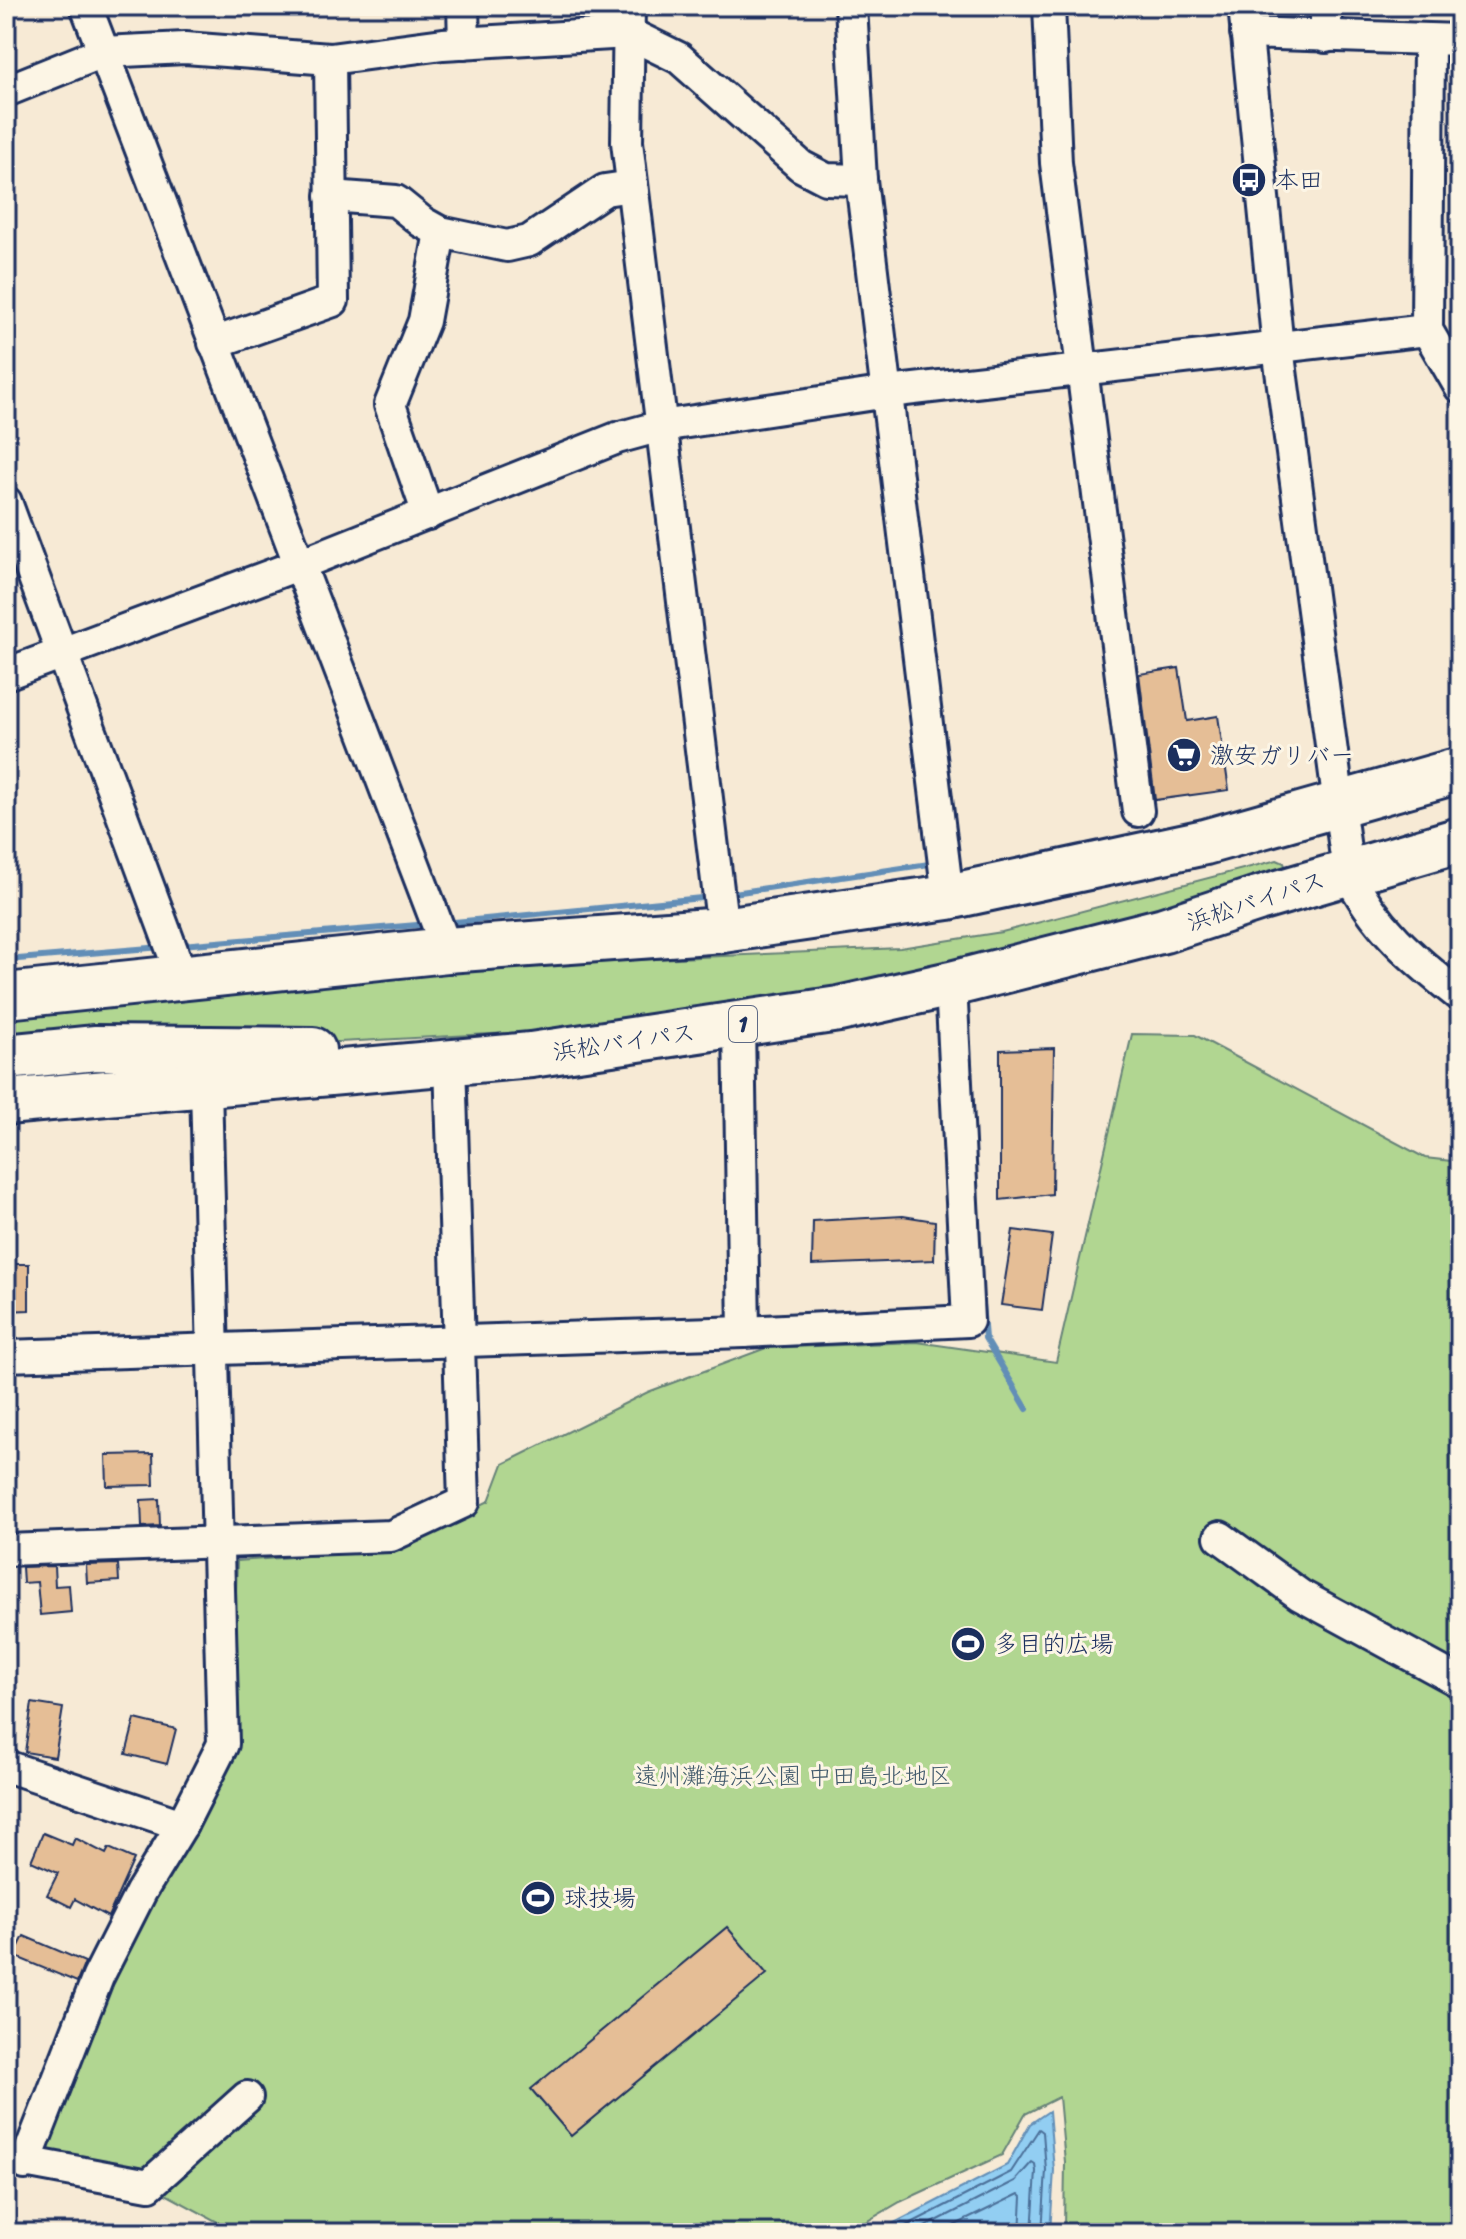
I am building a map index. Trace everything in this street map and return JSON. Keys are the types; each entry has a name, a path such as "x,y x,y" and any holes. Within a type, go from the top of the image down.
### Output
{"highway":[{"path":"6,996 175,957 720,907 948,897 1205,842 1460,770"},
{"name":"浜松バイパス","path":"6,1102 531,1055 839,1009 1164,930 1460,840"},
{"path":"6,1057 96,1048 438,1050 531,1055"}],"street":[{"path":"86,6 441,932"},
{"path":"463,6 464,43"},
{"path":"851,6 861,180 948,897"},
{"path":"1049,6 1056,163 1138,811"},
{"path":"1326,6 1326,37"},
{"path":"1460,40 1326,37 1245,19 1278,348 1348,872 1360,898 1391,938 1460,996"},
{"path":"6,91 103,52 185,48 330,59 628,20 679,58 801,166 826,179 861,180"},
{"path":"628,20 627,142 720,907"},
{"path":"1429,40 1427,330 1460,387"},
{"path":"214,343 333,301 330,59"},
{"path":"331,196 396,201 440,232 507,246 529,241 605,190 632,186"},
{"path":"428,514 390,405 424,321 440,232"},
{"path":"6,674 298,565 617,438 661,426 888,392 1427,330"},
{"path":"6,502 175,957"},
{"path":"6,1356 744,1332 968,1321 951,984"},
{"path":"739,1025 744,1332"},
{"path":"6,1550 391,1536 464,1502 450,1063"},
{"path":"206,1086 223,1744 98,1977 16,2161 149,2185 247,2097"},
{"path":"1220,1537 1300,1595 1460,1682"},
{"path":"6,1766 182,1825"}],"green space":[{"path":"1277,860 1284,863 1287,871 996,955 871,982 565,1030 320,1043 6,1044 6,1015 497,966 900,948 1002,932"},
{"name":"遠州灘海浜公園 中田島北地区","path":"1132,1034 1195,1035 1425,1158 1460,1162 1460,2233 1067,2233 1064,2228 1065,2162 1059,2097 1025,2114 1002,2155 900,2202 847,2233 238,2233 149,2185 41,2167 104,1985 231,1745 237,1561 388,1550 489,1501 503,1464 648,1392 766,1348 917,1342 1056,1362"}],"water":[{"path":"1049,2111 1054,2170 1050,2233 875,2233 1007,2165 1030,2124"}],"building":[{"name":"激安ガリバー","path":"1179,668 1187,721 1218,716 1229,790 1155,800 1139,674"},
{"path":"1054,1048 1052,1194 1000,1200 1000,1050"},
{"path":"903,1216 935,1221 934,1260 812,1265 813,1221"},
{"path":"1013,1230 1052,1235 1042,1310 1001,1305"},
{"path":"6,1264 29,1264 29,1310 6,1311"},
{"path":"153,1454 154,1485 107,1486 106,1455"},
{"path":"159,1499 160,1526 142,1527 141,1500"},
{"path":"118,1564 119,1581 87,1583 86,1565"},
{"path":"54,1566 55,1586 69,1585 71,1612 40,1615 37,1582 23,1583 22,1567"},
{"path":"32,1703 63,1708 55,1757 25,1752"},
{"path":"135,1719 176,1729 167,1764 126,1754"},
{"path":"43,1833 72,1845 75,1838 106,1854 109,1848 134,1859 108,1917 75,1899 71,1907 47,1895 58,1873 31,1861"},
{"path":"727,1927 767,1974 571,2136 531,2089"},
{"path":"24,1936 85,1962 77,1982 14,1956"}],"waterway":[{"path":"727,894 936,863"},
{"path":"444,923 712,897"},
{"path":"181,945 429,924"},
{"path":"6,960 162,947"},
{"path":"982,1304 985,1338 1027,1409"}],"place":[{"name":"本田","path":"1249,180"},
{"name":"激安ガリバー","path":"1184,755"},
{"name":"多目的広場","path":"968,1644"},
{"name":"球技場","path":"538,1898"}]}
